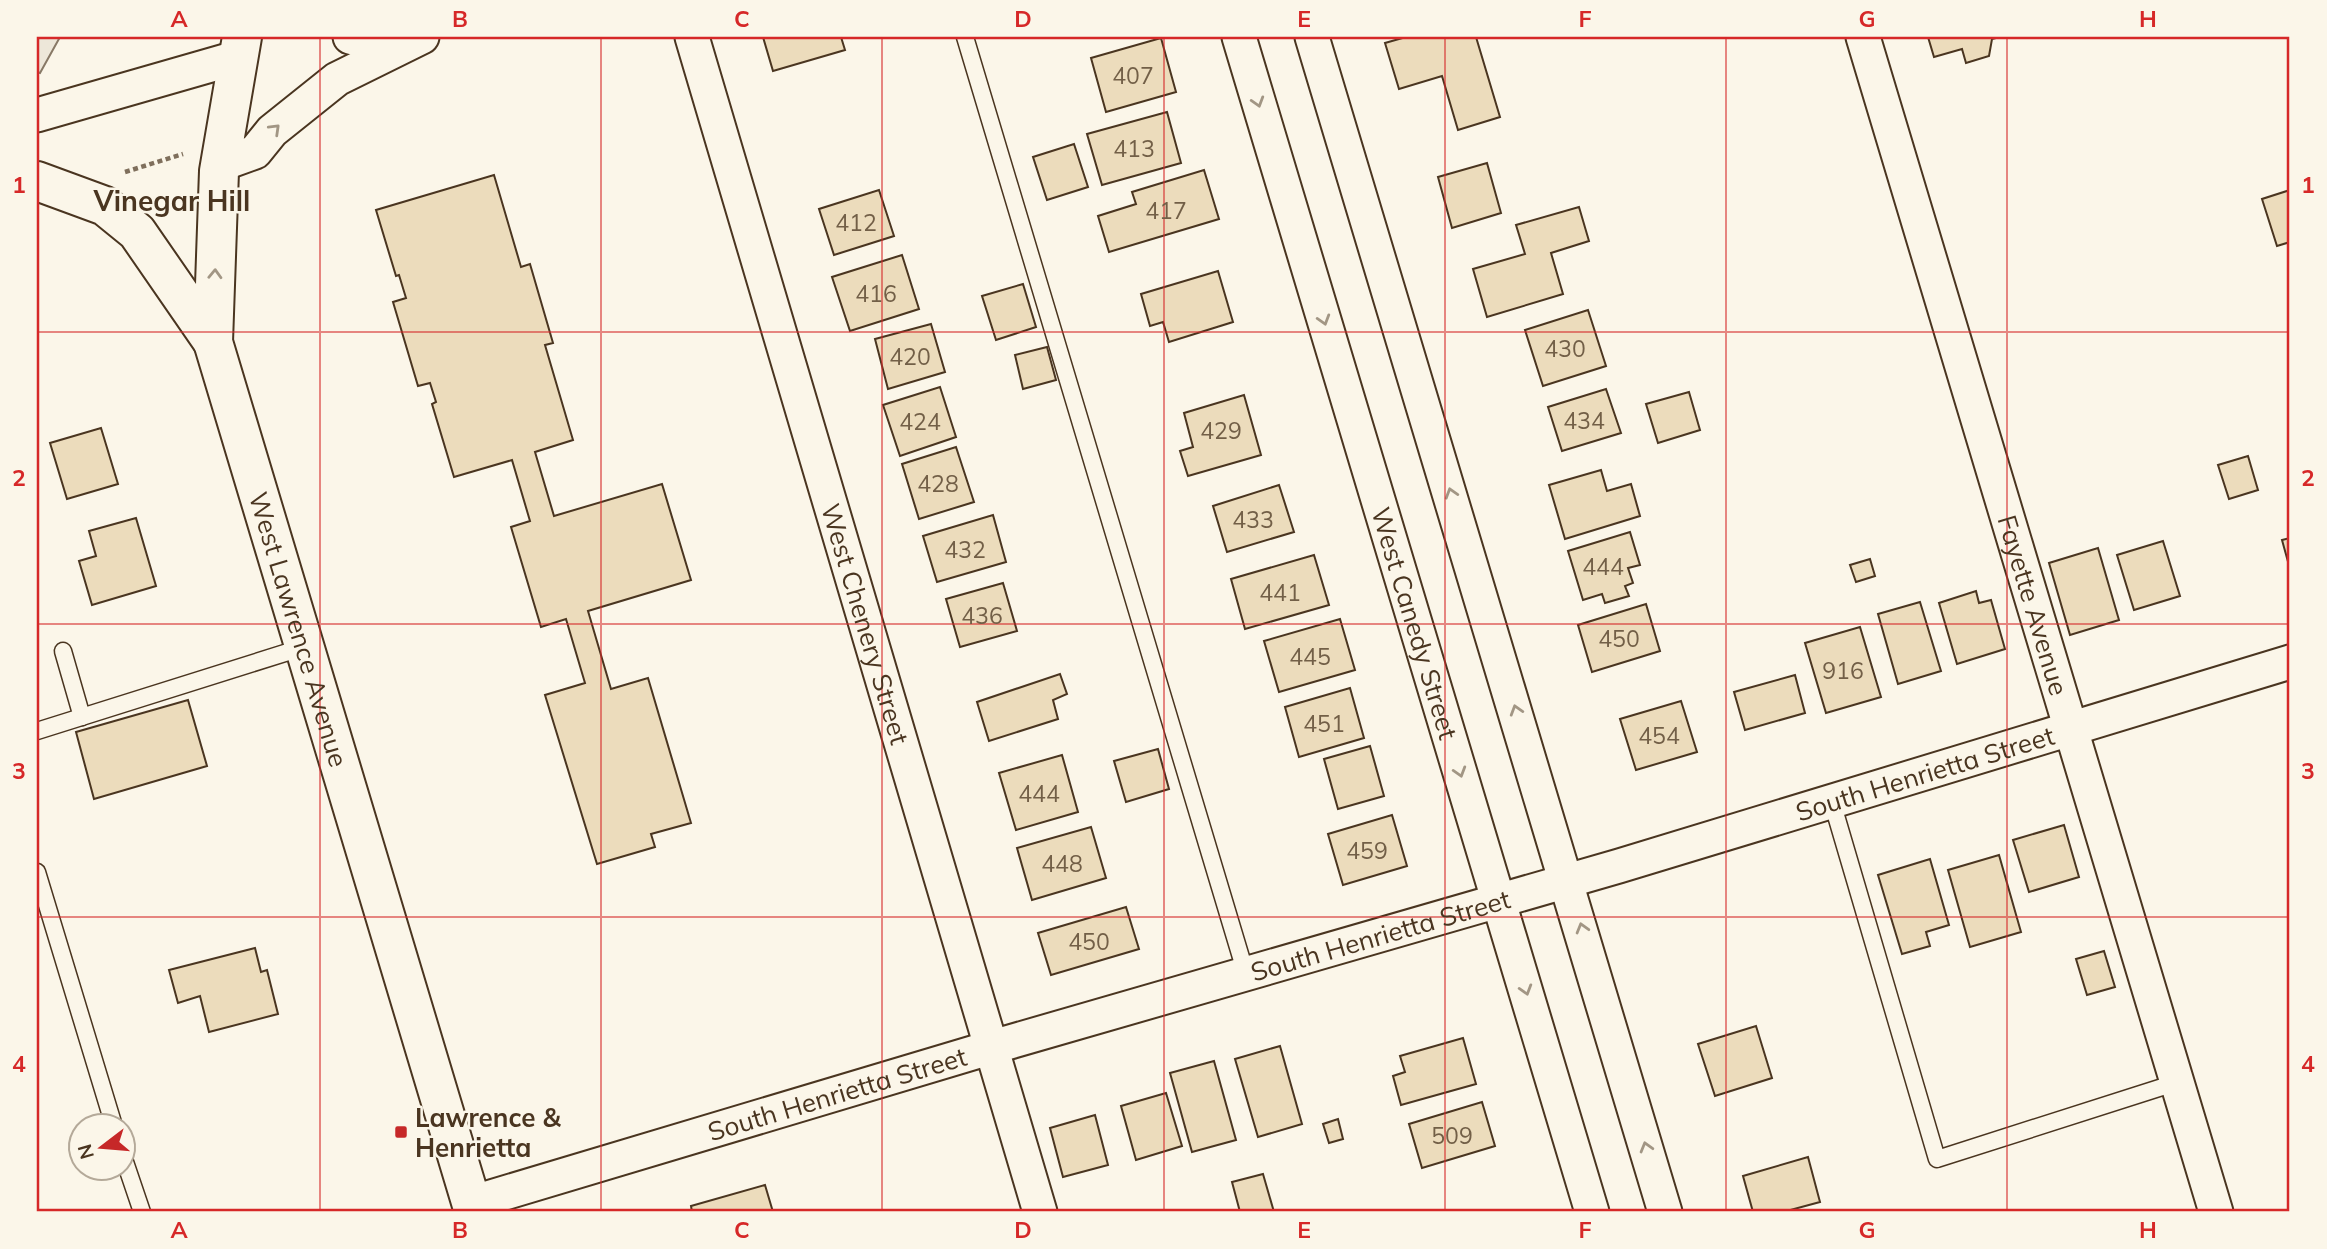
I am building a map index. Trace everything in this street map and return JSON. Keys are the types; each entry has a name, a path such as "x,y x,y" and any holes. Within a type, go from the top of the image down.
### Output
{"street":[{"path":"350,37 361,40 417,38"},
{"name":"West Chenery Street","path":"692,37 989,1048 1040,1212"},
{"name":"West Canedy Street","path":"1239,37 1592,1212"},
{"path":"1312,37 1568,881 1665,1212"},
{"name":"Fayette Avenue","path":"1863,37 2216,1212"},
{"path":"204,159 255,152 272,131 337,79 417,38"},
{"path":"37,115 241,47"},
{"name":"West Lawrence Avenue","path":"241,47 204,159 213,342 472,1207"},
{"path":"37,181 105,206 137,232 213,342"},
{"name":"South Henrietta Street","path":"472,1207 989,1048 1568,881 2290,662"}],"lane":[{"path":"965,37 1246,974"},
{"path":"37,731 304,647"},
{"path":"63,651 82,717"},
{"path":"1832,802 1937,1159 2178,1082"},
{"path":"37,872 110,1112"},
{"path":"132,1182 142,1212"}],"path":[{"path":"124,172 204,159"}],"shaded area":[{"path":"37,37 60,37 40,73 37,72"}],"building":[{"path":"763,37 841,37 845,50 773,71"},
{"path":"1406,37 1476,37 1500,117 1458,130 1442,76 1399,89 1385,43"},
{"path":"1928,37 2000,37 1992,39 1989,56 1966,63 1962,49 1934,57"},
{"path":"1161,38 1176,92 1106,112 1091,58"},
{"path":"1167,112 1181,163 1102,185 1087,134"},
{"path":"1074,144 1088,187 1047,200 1033,157"},
{"path":"1487,163 1501,213 1452,228 1438,177"},
{"path":"1204,170 1219,219 1109,252 1098,216 1136,204 1132,192"},
{"path":"494,175 521,267 530,264 553,343 545,345 573,440 535,452 554,516 662,484 691,580 588,611 611,689 648,678 691,823 651,834 655,847 597,864 545,695 585,683 566,619 541,627 511,527 530,521 512,460 454,477 432,404 436,402 430,383 418,386 393,302 406,298 399,275 396,276 376,210"},
{"path":"879,190 894,236 834,255 819,209"},
{"path":"2290,190 2290,242 2277,246 2262,199"},
{"path":"1579,207 1589,241 1551,253 1563,294 1487,317 1473,269 1525,254 1516,225"},
{"path":"902,255 919,309 850,331 832,277"},
{"path":"1218,271 1233,322 1169,342 1163,322 1150,326 1141,294"},
{"path":"1023,284 1036,327 996,340 982,296"},
{"path":"1588,310 1606,366 1543,386 1525,330"},
{"path":"931,324 945,372 888,389 875,339"},
{"path":"1047,347 1056,380 1023,389 1015,355"},
{"path":"940,387 956,437 900,456 883,405"},
{"path":"1606,389 1621,433 1562,451 1548,407"},
{"path":"1689,392 1700,430 1658,443 1646,404"},
{"path":"1244,395 1261,455 1188,476 1180,451 1193,447 1184,413"},
{"path":"101,428 118,484 67,499 50,443"},
{"path":"956,447 974,502 919,519 902,464"},
{"path":"2248,456 2258,490 2229,499 2218,465"},
{"path":"1601,470 1607,491 1631,484 1640,516 1565,539 1549,485"},
{"path":"1279,485 1294,532 1227,552 1213,506"},
{"path":"993,515 1006,562 937,582 923,536"},
{"path":"136,518 156,586 92,605 79,561 96,556 89,531"},
{"path":"1630,532 1640,565 1628,568 1633,583 1625,586 1629,596 1605,603 1602,594 1583,600 1568,551"},
{"path":"2290,538 2290,569 2282,540"},
{"path":"2163,541 2180,596 2134,610 2117,555"},
{"path":"2098,548 2119,620 2070,635 2049,563"},
{"path":"1314,555 1329,605 1245,629 1231,579"},
{"path":"1870,559 1875,576 1856,582 1850,565"},
{"path":"1003,583 1017,631 960,647 946,599"},
{"path":"1976,591 1979,603 1991,600 2005,649 1957,664 1939,603"},
{"path":"1920,602 1941,671 1898,684 1878,614"},
{"path":"1646,604 1660,651 1592,672 1578,625"},
{"path":"1340,619 1355,670 1279,692 1264,641"},
{"path":"1860,627 1881,697 1826,713 1805,643"},
{"path":"1060,674 1067,694 1053,700 1058,719 989,741 977,702"},
{"path":"1795,675 1805,713 1745,730 1734,692"},
{"path":"1350,688 1364,738 1299,757 1285,707"},
{"path":"188,700 207,766 94,799 76,732"},
{"path":"1681,701 1697,752 1636,770 1620,719"},
{"path":"1370,746 1384,796 1338,809 1324,759"},
{"path":"1158,749 1169,789 1126,802 1114,761"},
{"path":"1062,755 1078,812 1016,830 999,773"},
{"path":"1392,815 1407,866 1343,885 1328,834"},
{"path":"2064,825 2079,877 2029,892 2013,840"},
{"path":"1091,827 1106,878 1032,900 1017,848"},
{"path":"1999,855 2021,932 1970,947 1948,870"},
{"path":"1930,859 1949,925 1926,932 1930,946 1902,954 1878,875"},
{"path":"1126,907 1139,949 1051,975 1038,933"},
{"path":"255,948 261,972 267,970 278,1014 209,1032 200,996 178,1003 169,970"},
{"path":"2104,951 2115,987 2087,995 2076,959"},
{"path":"1756,1026 1772,1078 1715,1096 1698,1044"},
{"path":"1463,1038 1476,1084 1401,1105 1393,1076 1405,1072 1400,1056"},
{"path":"1280,1046 1302,1124 1258,1137 1235,1059"},
{"path":"1214,1061 1236,1140 1192,1152 1170,1073"},
{"path":"1166,1093 1182,1146 1136,1160 1121,1106"},
{"path":"1482,1102 1495,1146 1422,1168 1409,1124"},
{"path":"1095,1115 1108,1165 1063,1177 1050,1128"},
{"path":"1338,1119 1343,1139 1329,1143 1323,1124"},
{"path":"1808,1157 1820,1202 1783,1212 1753,1212 1743,1176"},
{"path":"1263,1174 1274,1212 1240,1212 1232,1182"},
{"path":"765,1185 773,1212 692,1212 691,1206"}],"place":[{"name":"Lawrence & Henrietta","path":"401,1132"}],"district":[{"name":"Vinegar Hill","path":"172,200"}]}
